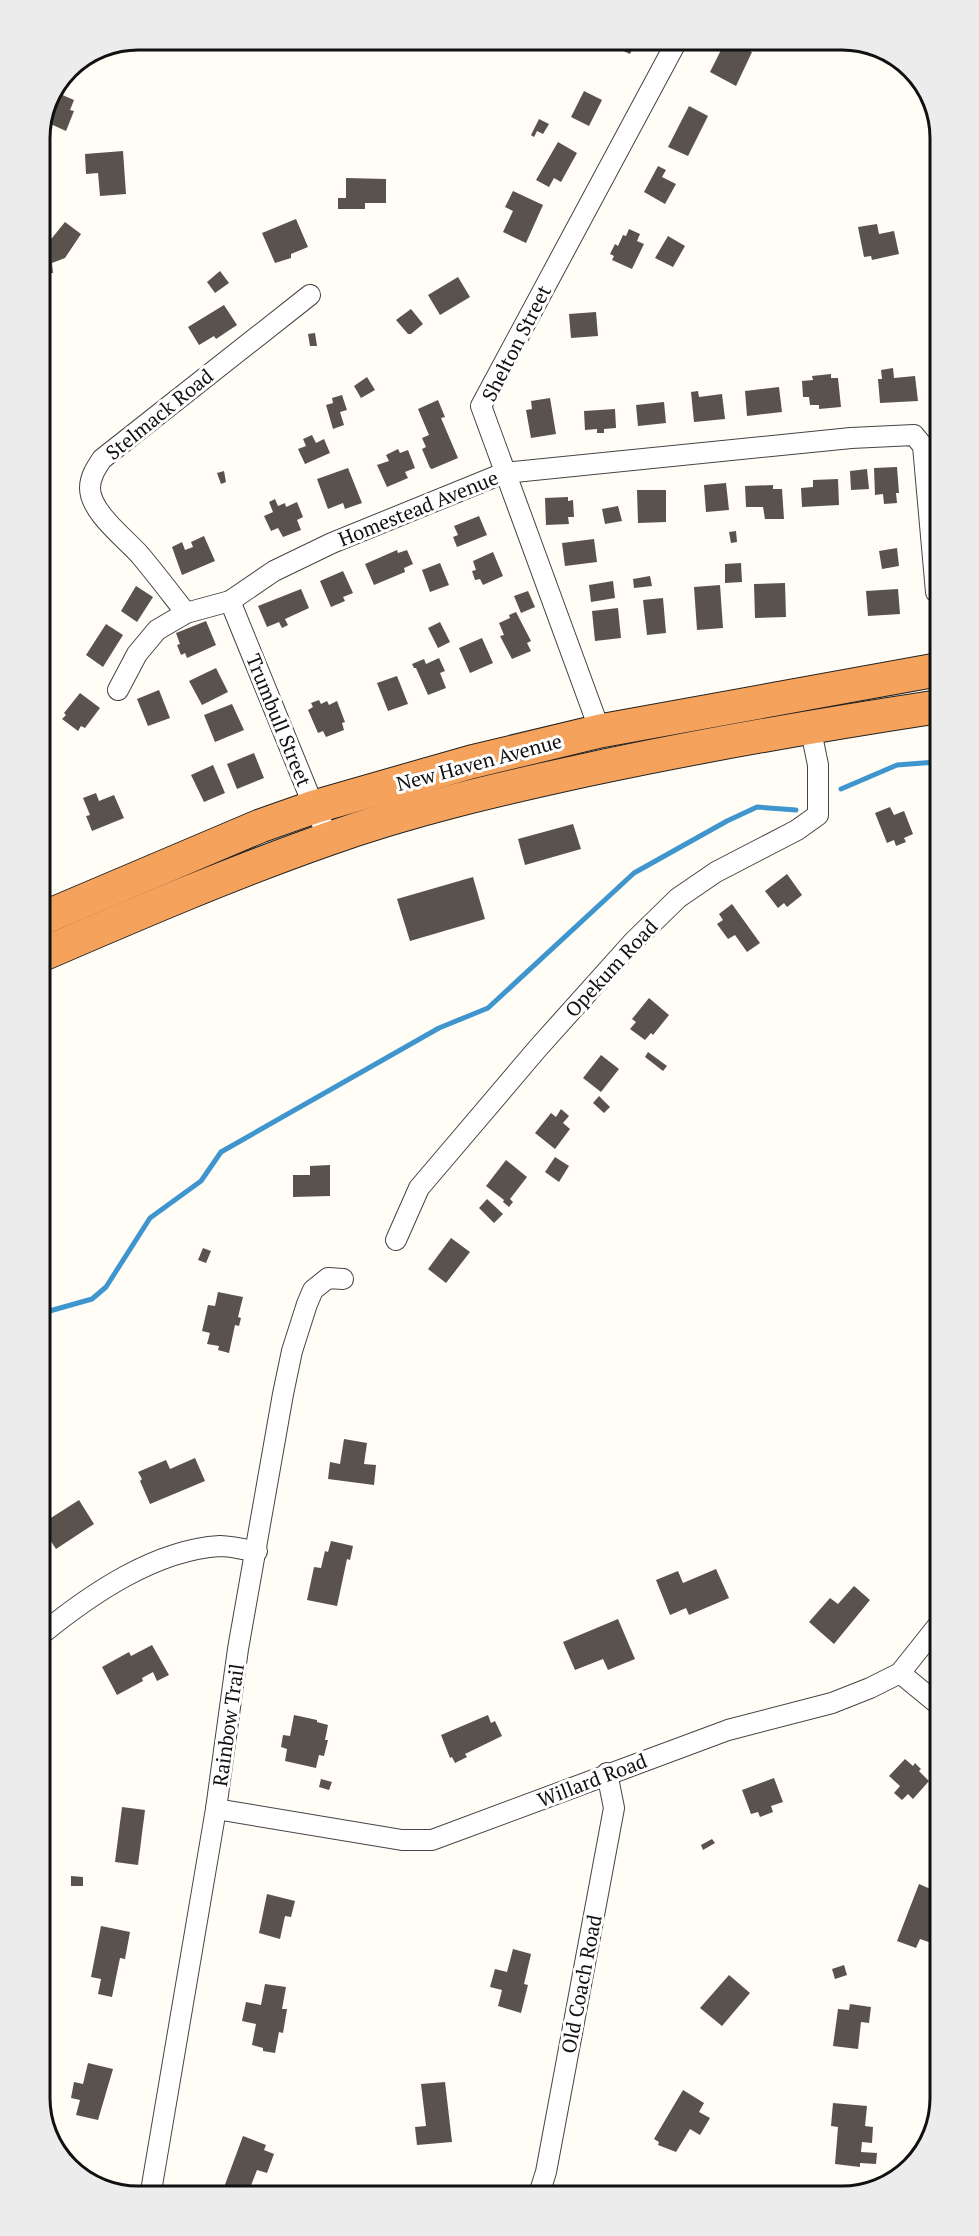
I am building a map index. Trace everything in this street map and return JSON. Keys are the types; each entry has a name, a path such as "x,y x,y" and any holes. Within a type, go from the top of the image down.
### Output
{"highway":[{"name":"New Haven Avenue","path":"50,915 250,830 314,807 471,762 600,731 930,671"},
{"name":"New Haven Avenue","path":"50,951 179,896 329,838 477,794 609,765 810,726 930,708"}],"street":[{"name":"Shelton Street","path":"600,731 481,406 672,50"},
{"name":"Stelmack Road","path":"186,613 138,553 95,506 90,490 93,472 102,459 310,295"},
{"name":"Homestead Avenue","path":"118,690 137,654 157,630 186,613 230,601 274,571 332,543 504,473 851,438 914,435 923,446 930,525"},
{"name":"Trumbull Street","path":"230,601 314,807 329,838"},
{"name":"Opekum Road","path":"396,1240 419,1188 538,1048 633,942 678,898 716,872 797,830 818,815 818,765 810,726"},
{"name":"Rainbow Trail","path":"152,2186 216,1809 238,1649 292,1351 313,1290 328,1278 342,1279"},
{"path":"50,1627 66,1614 129,1573 182,1553 221,1546 256,1551"},
{"name":"Willard Road","path":"216,1809 402,1840 432,1840 464,1830 607,1773 728,1730 832,1703 870,1688 900,1673 930,1635"},
{"path":"900,1673 930,1698"},
{"name":"Old Coach Road","path":"542,2186 614,1808 607,1773"}],"building":[{"path":"621,50 632,50 630,54"},
{"path":"721,50 748,50 752,52 736,86 710,72"},
{"path":"584,91 602,100 589,126 571,117"},
{"path":"62,95 74,100 70,110 74,111 66,131 51,124 52,115"},
{"path":"689,106 708,116 688,156 668,147"},
{"path":"539,119 549,124 543,134 537,131 534,137 531,135"},
{"path":"558,142 577,153 561,182 554,178 549,187 536,180"},
{"path":"123,151 126,194 100,196 98,173 86,174 85,154"},
{"path":"658,166 666,170 662,177 676,184 665,204 644,192"},
{"path":"346,178 386,179 386,203 365,203 365,209 338,209 338,198 346,198"},
{"path":"513,191 543,205 526,243 503,232 513,211 505,207"},
{"path":"296,219 308,247 291,254 291,258 275,263 262,233"},
{"path":"65,222 81,234 65,258 52,263 53,273 50,273 50,239"},
{"path":"877,224 879,234 894,231 899,254 872,260 871,256 864,257 858,227"},
{"path":"629,229 640,234 637,241 644,244 632,269 612,260 614,256 610,254 615,244 618,246"},
{"path":"668,236 685,246 673,267 655,258"},
{"path":"220,271 229,283 215,293 207,282"},
{"path":"458,277 470,297 440,315 428,295"},
{"path":"224,305 237,325 216,339 214,336 199,345 188,327"},
{"path":"411,309 423,324 408,334 396,320"},
{"path":"596,312 598,336 571,338 569,314"},
{"path":"315,333 317,346 310,346 308,334"},
{"path":"893,368 894,378 915,376 918,401 880,403 878,379 882,379 881,370"},
{"path":"831,374 831,378 838,378 841,407 819,409 819,405 810,405 809,397 803,397 802,381 813,380 812,376"},
{"path":"367,377 375,390 361,398 354,386"},
{"path":"779,387 782,412 747,416 745,391"},
{"path":"698,391 699,397 722,394 725,419 694,422 691,392"},
{"path":"342,395 347,410 340,412 344,425 333,429 326,405 333,403 332,398"},
{"path":"550,398 556,434 531,438 526,410 532,409 531,401"},
{"path":"438,400 445,417 441,418 458,458 432,469 422,449 426,447 422,438 429,435 418,409"},
{"path":"664,402 666,423 638,426 636,405"},
{"path":"615,409 616,428 604,429 604,433 597,433 597,429 585,430 584,411"},
{"path":"312,435 316,443 324,439 330,453 305,464 298,449 306,446 303,439"},
{"path":"398,449 400,453 408,450 415,468 405,472 408,478 387,487 377,465 389,461 386,455"},
{"path":"897,467 899,493 896,493 897,503 884,504 883,494 875,495 874,468"},
{"path":"348,468 362,503 345,509 343,503 328,509 317,479"},
{"path":"867,469 869,489 851,490 850,471"},
{"path":"224,471 226,482 221,484 217,473"},
{"path":"838,479 839,505 802,507 801,488 813,487 813,480"},
{"path":"726,483 729,510 706,512 704,485"},
{"path":"773,485 773,489 782,489 784,519 765,519 763,507 746,507 745,486"},
{"path":"637,490 666,490 666,522 638,523"},
{"path":"568,497 568,501 573,500 574,517 568,517 569,524 546,525 545,498"},
{"path":"275,499 278,506 285,503 286,507 297,502 303,517 297,520 301,530 283,537 278,528 271,531 264,516 273,512 269,502"},
{"path":"618,506 622,521 605,524 602,509"},
{"path":"479,516 487,535 457,547 453,537 458,535 454,526"},
{"path":"736,531 737,542 731,543 729,532"},
{"path":"204,536 215,561 182,575 172,547 182,542 185,550 193,547 191,542"},
{"path":"594,539 597,562 565,566 562,543"},
{"path":"897,548 899,566 882,569 879,551"},
{"path":"397,550 398,553 407,550 413,564 404,568 405,572 374,585 365,564"},
{"path":"493,552 503,576 483,585 480,579 475,580 472,571 476,570 473,561"},
{"path":"440,563 449,585 430,592 422,570"},
{"path":"741,563 742,582 725,583 725,564"},
{"path":"343,571 353,593 343,597 345,601 331,607 320,581"},
{"path":"650,576 652,586 634,588 633,579"},
{"path":"613,581 615,598 591,602 589,585"},
{"path":"785,583 786,617 755,618 754,584"},
{"path":"720,585 723,628 697,630 694,587"},
{"path":"136,586 153,597 137,622 121,611"},
{"path":"301,589 309,608 285,619 288,625 282,628 279,622 267,627 258,606"},
{"path":"898,589 900,614 868,616 866,591"},
{"path":"528,591 535,607 521,613 514,596"},
{"path":"663,598 666,633 647,635 643,600"},
{"path":"618,608 621,638 595,641 592,611"},
{"path":"516,612 531,641 527,643 531,651 512,659 500,636 504,635 499,623"},
{"path":"206,621 216,645 187,658 185,653 181,655 176,633"},
{"path":"440,622 450,642 438,648 428,628"},
{"path":"106,624 123,635 103,667 86,655"},
{"path":"482,638 493,663 470,673 459,648"},
{"path":"439,658 445,671 440,673 446,688 428,695 412,664 424,659 426,664"},
{"path":"216,668 228,692 202,705 189,681"},
{"path":"397,676 408,704 388,711 377,683"},
{"path":"159,690 170,718 148,726 137,699"},
{"path":"80,693 100,708 85,728 81,726 78,731 62,719"},
{"path":"319,700 321,704 327,701 329,705 337,701 345,722 342,723 344,730 326,737 323,731 318,733 308,710 313,707 311,703"},
{"path":"232,704 244,730 215,742 204,715"},
{"path":"254,753 264,778 237,789 227,764"},
{"path":"213,765 225,793 204,802 191,775"},
{"path":"96,793 99,801 114,795 124,818 92,831 86,816 90,815 83,798"},
{"path":"890,807 894,815 904,811 913,834 904,838 906,842 896,846 894,840 887,843 875,813"},
{"path":"573,824 581,849 525,865 518,839"},
{"path":"787,874 802,895 787,907 784,903 778,908 765,891"},
{"path":"473,877 485,919 410,941 397,899"},
{"path":"732,904 760,943 747,952 735,935 728,939 717,924 723,920 719,914"},
{"path":"649,998 669,1015 653,1035 651,1033 645,1040 630,1029 636,1022 632,1019"},
{"path":"648,1052 667,1066 663,1071 645,1057"},
{"path":"601,1055 619,1069 601,1092 583,1078"},
{"path":"599,1096 610,1107 604,1113 593,1103"},
{"path":"561,1109 569,1116 563,1123 570,1129 555,1149 535,1133 551,1113 556,1117"},
{"path":"555,1157 569,1166 559,1182 545,1172"},
{"path":"506,1160 527,1177 510,1199 513,1202 509,1207 486,1186"},
{"path":"330,1165 330,1196 293,1197 293,1175 310,1175 310,1166"},
{"path":"487,1199 503,1214 494,1223 479,1208"},
{"path":"451,1238 470,1252 446,1283 428,1269"},
{"path":"203,1248 211,1251 206,1263 198,1260"},
{"path":"218,1292 243,1297 238,1317 241,1318 239,1326 235,1325 229,1353 218,1350 219,1346 207,1344 210,1333 202,1331 208,1305 215,1306"},
{"path":"344,1439 367,1443 364,1464 376,1465 374,1485 328,1479 330,1462 340,1464"},
{"path":"195,1458 205,1481 150,1504 138,1472 166,1460 170,1469"},
{"path":"79,1500 94,1524 56,1549 50,1540 50,1519"},
{"path":"331,1541 353,1546 350,1560 347,1559 337,1606 307,1600 314,1567 321,1568 325,1551 328,1552"},
{"path":"716,1569 729,1598 689,1615 686,1608 670,1615 656,1580 678,1571 683,1583"},
{"path":"854,1586 870,1600 834,1644 809,1622 830,1598 838,1604"},
{"path":"618,1619 635,1659 608,1670 603,1659 575,1670 563,1642"},
{"path":"152,1645 169,1675 157,1681 153,1672 142,1678 143,1681 117,1695 102,1667 129,1652 131,1656"},
{"path":"294,1715 328,1725 325,1740 328,1740 324,1756 319,1755 316,1768 285,1761 287,1749 281,1747 283,1735 290,1736"},
{"path":"488,1715 491,1723 495,1721 502,1736 465,1754 467,1757 455,1763 452,1757 450,1758 441,1735"},
{"path":"905,1759 913,1766 915,1763 929,1781 913,1799 908,1794 902,1800 894,1793 900,1786 889,1776"},
{"path":"774,1778 783,1802 771,1806 773,1812 760,1817 758,1812 751,1814 742,1790"},
{"path":"321,1779 332,1782 329,1790 319,1787"},
{"path":"122,1807 145,1810 138,1865 115,1862"},
{"path":"712,1839 715,1843 703,1850 701,1845"},
{"path":"71,1876 83,1877 83,1886 71,1886"},
{"path":"919,1884 930,1889 930,1942 920,1939 916,1948 897,1941"},
{"path":"267,1894 295,1901 291,1917 285,1916 280,1939 259,1933"},
{"path":"101,1926 130,1932 125,1959 120,1958 112,1997 98,1994 101,1979 91,1977"},
{"path":"513,1949 531,1954 524,1984 528,1985 521,2013 498,2006 502,1990 490,1987 495,1969 507,1972"},
{"path":"844,1965 847,1975 835,1979 832,1969"},
{"path":"729,1975 750,1993 722,2026 700,2008"},
{"path":"265,1984 286,1987 282,2009 287,2009 283,2033 279,2032 275,2053 263,2051 263,2048 252,2045 256,2024 242,2021 246,2002 261,2005"},
{"path":"850,2004 871,2007 869,2023 861,2022 858,2049 833,2046 838,2009 849,2010"},
{"path":"88,2063 113,2069 98,2120 76,2115 80,2100 71,2098 74,2082 83,2084"},
{"path":"445,2082 452,2142 417,2145 415,2127 426,2126 421,2084"},
{"path":"683,2090 704,2103 699,2112 710,2118 700,2135 690,2129 676,2152 658,2145 659,2142 654,2139"},
{"path":"833,2103 867,2106 865,2126 873,2127 872,2143 862,2142 861,2152 877,2153 876,2164 860,2163 860,2167 835,2164 838,2127 831,2126"},
{"path":"243,2136 266,2145 264,2150 274,2154 267,2173 257,2170 251,2186 224,2186"}],"waterway":[{"path":"841,789 897,765 930,762"},
{"path":"50,1311 92,1299 106,1287 150,1218 201,1181 221,1152 439,1028 488,1008 634,873 727,821 757,807 796,810"}]}
